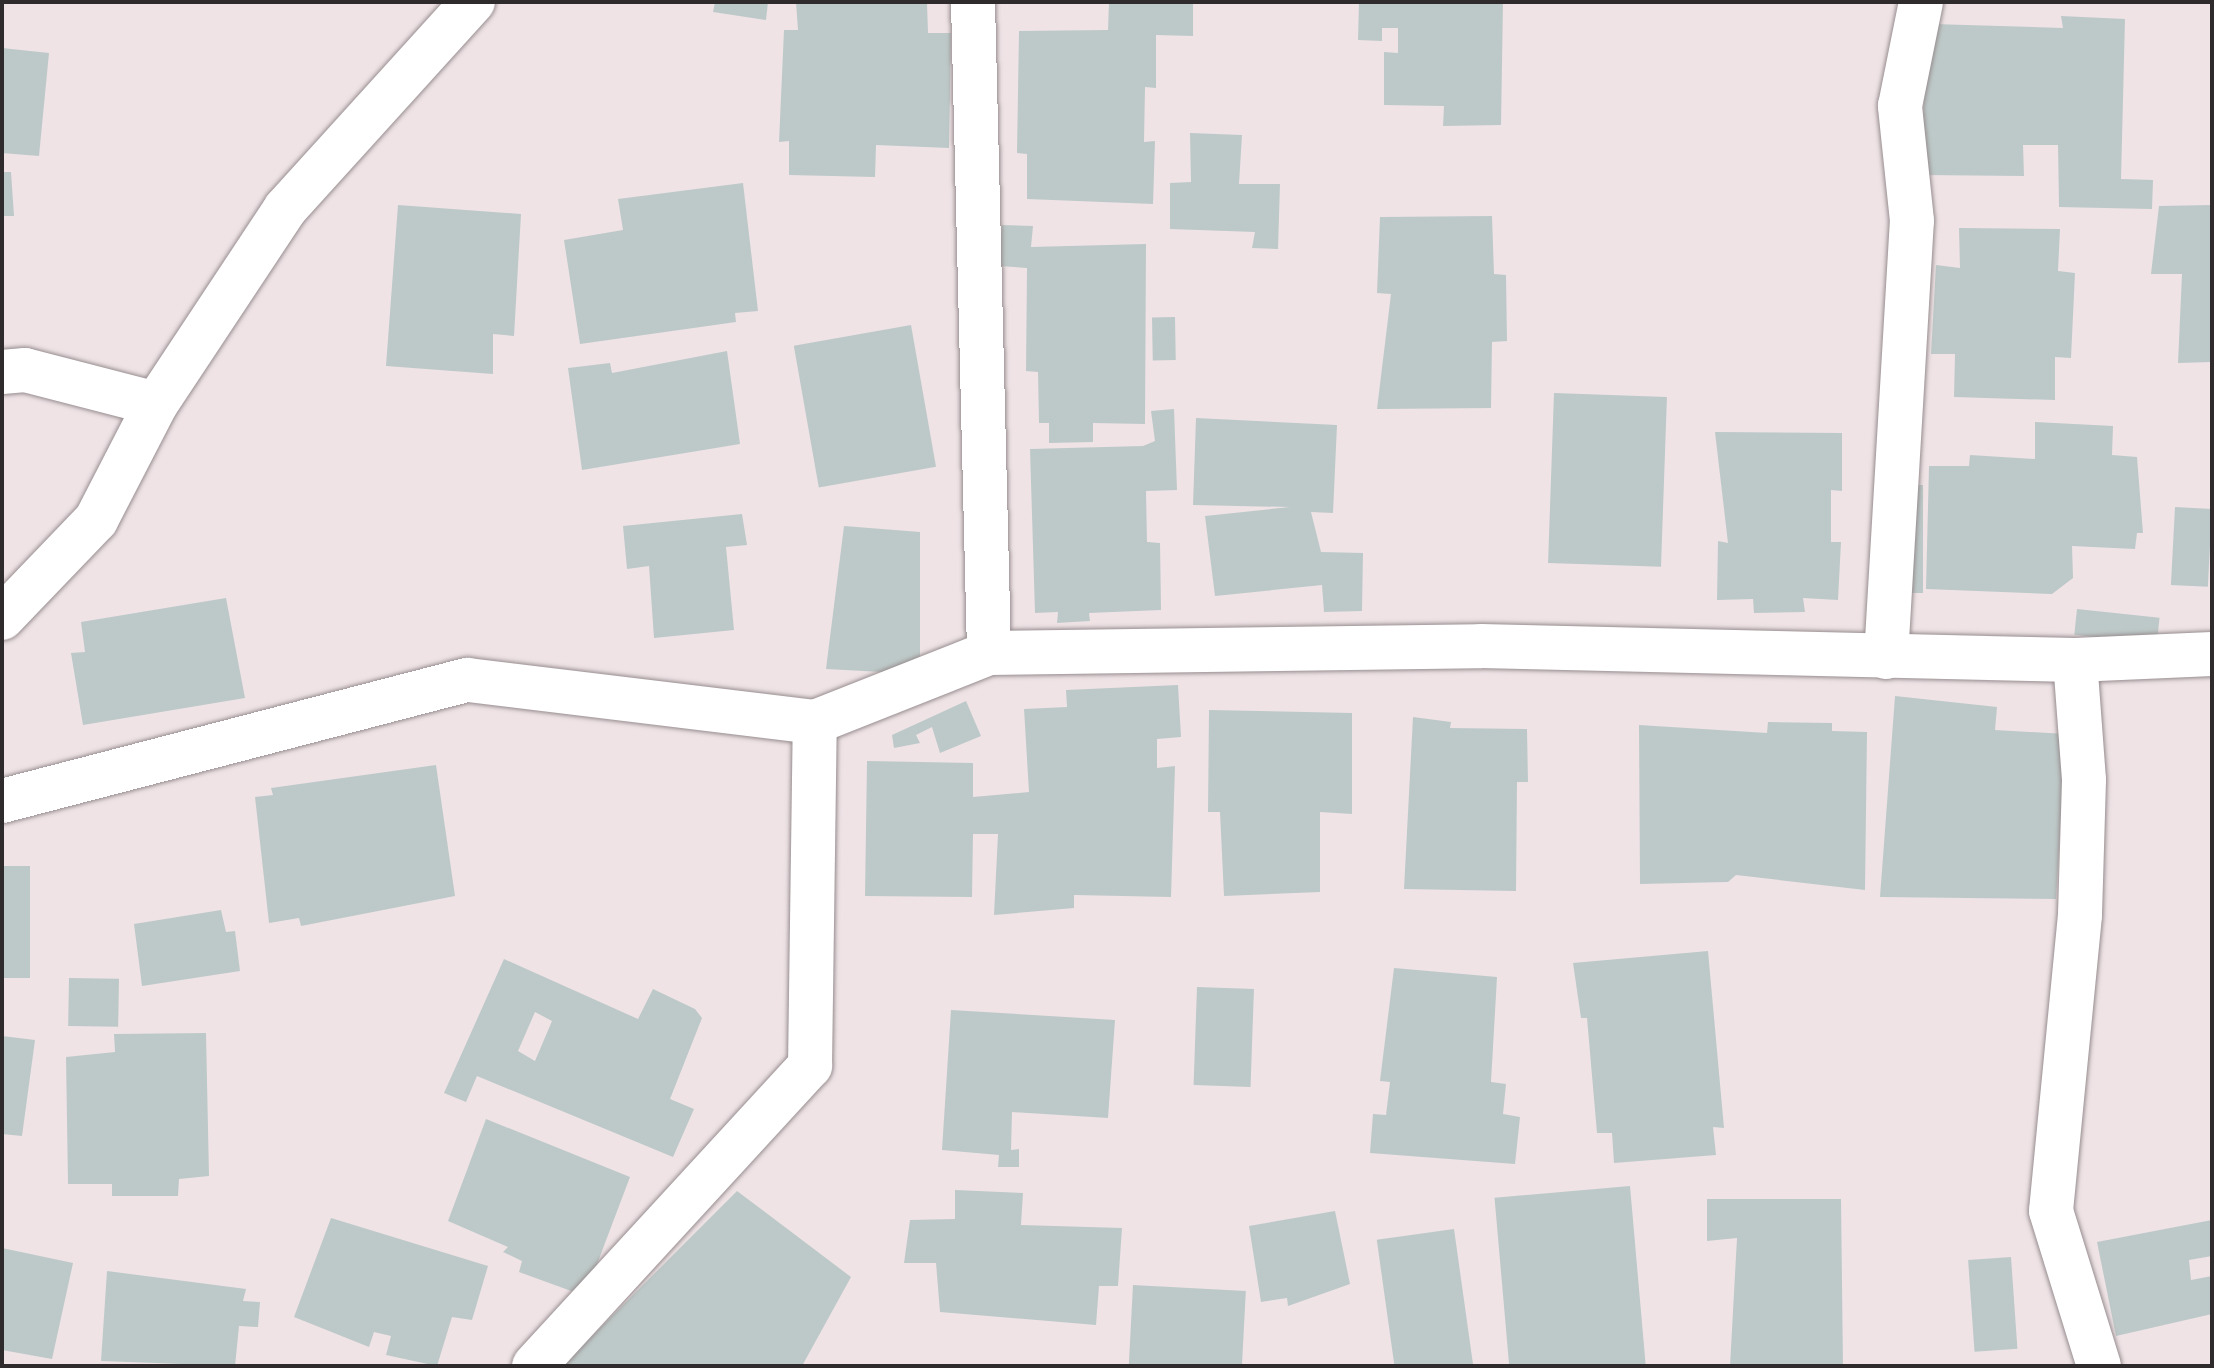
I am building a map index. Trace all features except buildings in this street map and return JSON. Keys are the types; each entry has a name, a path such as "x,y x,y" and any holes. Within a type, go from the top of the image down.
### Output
{"street":[{"path":"2,618 96,520 156,404 285,209 473,2"},
{"path":"973,2 989,653"},
{"path":"1886,657 1912,221 1900,106 1921,2"},
{"path":"2,372 25,370 156,404"},
{"path":"2,801 468,680 815,722 989,653 1481,646 2075,660 2212,654"},
{"path":"2075,660 2084,780 2080,915 2051,1211 2099,1366"},
{"path":"534,1366 810,1066 815,722"}]}
